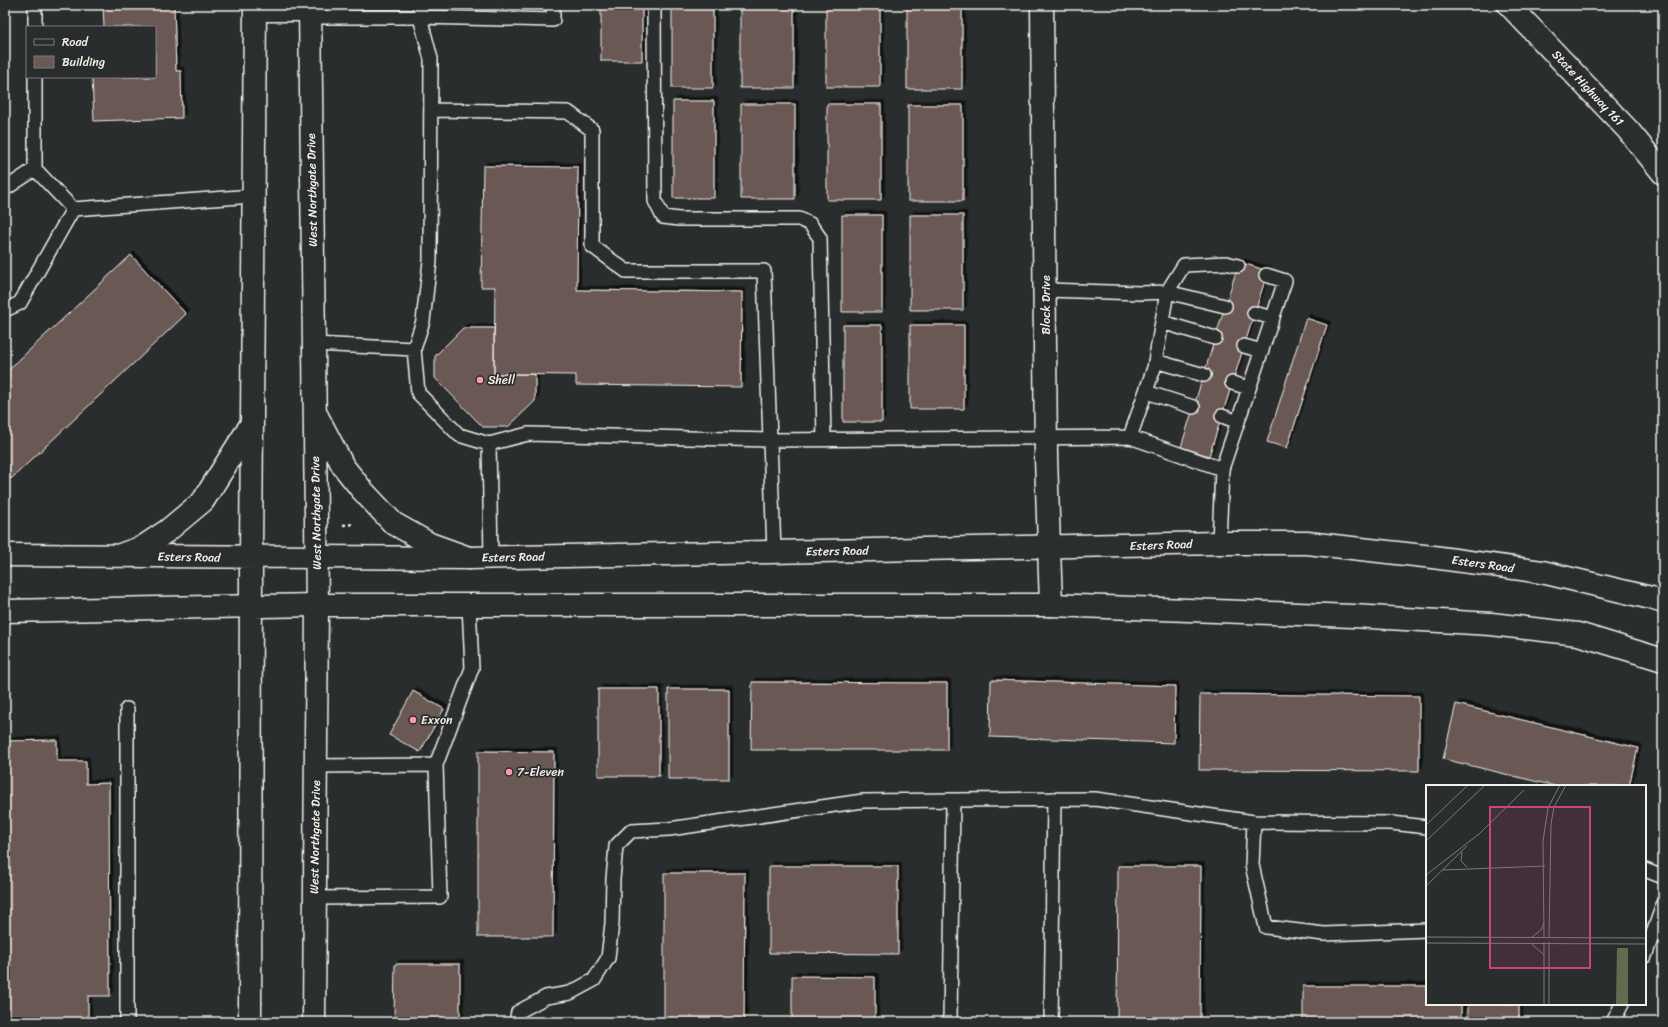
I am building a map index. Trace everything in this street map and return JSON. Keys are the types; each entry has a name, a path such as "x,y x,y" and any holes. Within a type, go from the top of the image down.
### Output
{"main road":[{"name":"Block Drive","path":"1042,5 1046,290 1046,438 1051,605"},
{"name":"State Highway 161","path":"1509,5 1628,130 1663,173"},
{"path":"250,1022 251,558 255,8 310,11"},
{"name":"West Northgate Drive","path":"310,11 317,557 314,1022"},
{"path":"315,411 343,466 362,490 393,523 430,544 469,558"},
{"path":"116,556 143,547 167,531 203,501 252,423"},
{"name":"Esters Road","path":"5,556 491,558 1219,543 1307,543 1433,557 1542,572 1663,602"},
{"path":"5,611 317,605 1051,605 1353,616 1491,624 1578,634 1663,660"}],"lane":[{"path":"35,5 35,26"},
{"path":"310,11 420,11 553,20 553,5"},
{"path":"654,5 655,201 662,217 679,219 799,219 810,224 820,238 824,440"},
{"path":"420,11 431,59 431,110 430,261 423,321 414,349 418,393 459,435 489,444 528,434 770,440 1130,437 1222,469"},
{"path":"35,78 35,169 73,209"},
{"path":"431,110 568,112 592,130 592,246 626,271 764,271 774,552"},
{"path":"5,189 35,169"},
{"path":"73,209 254,196"},
{"path":"5,310 20,303 73,209"},
{"path":"1130,437 1155,361 1167,292 1184,265 1226,263 1238,266"},
{"path":"1219,543 1222,469 1285,281 1266,275"},
{"path":"1046,290 1140,293 1167,292 1225,306"},
{"path":"1254,313 1273,318"},
{"path":"1162,322 1215,338"},
{"path":"314,344 414,349"},
{"path":"1244,346 1262,351"},
{"path":"1155,361 1204,375"},
{"path":"1232,383 1249,388"},
{"path":"1146,392 1193,407"},
{"path":"1222,416 1238,422"},
{"path":"489,444 491,558"},
{"path":"314,898 440,897 436,765 472,668 469,605"},
{"path":"127,709 128,1022"},
{"path":"316,766 436,765"},
{"path":"1051,1022 1054,799"},
{"path":"516,1022 518,1012 546,997 570,993 594,980 608,958 612,923 613,879 616,846 631,831 669,829 863,801 1054,799 1095,799 1254,822 1391,823 1426,827"},
{"path":"950,1022 953,800"},
{"path":"1254,822 1252,865 1266,928 1324,934 1426,930"},
{"path":"1646,870 1663,878"},
{"path":"1646,953 1663,905"},
{"path":"1613,1022 1622,1005"}],"path":[{"path":"339,526 354,524 356,518"}],"building":[{"path":"103,5 174,5 176,71 181,71 182,118 94,121 92,78 156,78 156,26 104,26"},
{"path":"601,5 642,5 642,61 601,61"},
{"path":"672,5 713,5 713,88 672,88"},
{"path":"740,5 794,5 794,88 740,88"},
{"path":"826,5 880,5 880,87 826,87"},
{"path":"907,5 962,5 962,89 907,89"},
{"path":"673,101 714,101 714,198 673,198"},
{"path":"741,104 795,104 795,199 741,199"},
{"path":"827,104 881,104 881,200 827,200"},
{"path":"908,105 963,105 963,201 908,201"},
{"path":"483,166 578,167 577,290 742,292 741,387 576,385 576,375 494,374 495,287 481,287"},
{"path":"842,215 882,215 882,312 842,312"},
{"path":"910,215 963,215 963,310 910,310"},
{"path":"131,255 186,314 11,479 5,472 5,373"},
{"path":"1239,262 1268,271 1209,456 1181,447"},
{"path":"1306,318 1327,325 1287,448 1267,442"},
{"path":"843,325 882,325 882,422 843,422"},
{"path":"910,325 964,325 964,409 910,409"},
{"path":"463,328 494,328 494,374 535,374 535,401 508,427 483,427 435,378 435,356"},
{"path":"991,680 1175,686 1174,743 990,737"},
{"path":"752,682 947,683 947,750 751,750"},
{"path":"598,689 659,689 659,776 598,776"},
{"path":"668,689 729,689 729,779 668,779"},
{"path":"413,691 444,709 420,752 389,735"},
{"path":"1200,694 1419,696 1419,771 1199,770"},
{"path":"1456,704 1638,748 1629,785 1551,785 1443,759"},
{"path":"57,740 57,761 86,761 86,784 109,783 110,996 88,996 88,1022 5,1022 5,741"},
{"path":"478,751 554,752 553,937 478,937"},
{"path":"769,866 898,866 898,954 769,953"},
{"path":"1118,866 1201,866 1200,1022 1117,1022"},
{"path":"664,873 745,873 744,1022 664,1022"},
{"path":"395,964 460,964 460,1022 394,1022"},
{"path":"792,976 875,977 875,1022 792,1022"},
{"path":"1303,986 1426,986 1426,1005 1461,1005 1461,1022 1303,1022"},
{"path":"1468,1005 1519,1005 1519,1022 1468,1022"}],"place":[{"name":"Shell","path":"480,380"},
{"name":"Exxon","path":"413,720"},
{"name":"7-Eleven","path":"509,772"}]}
